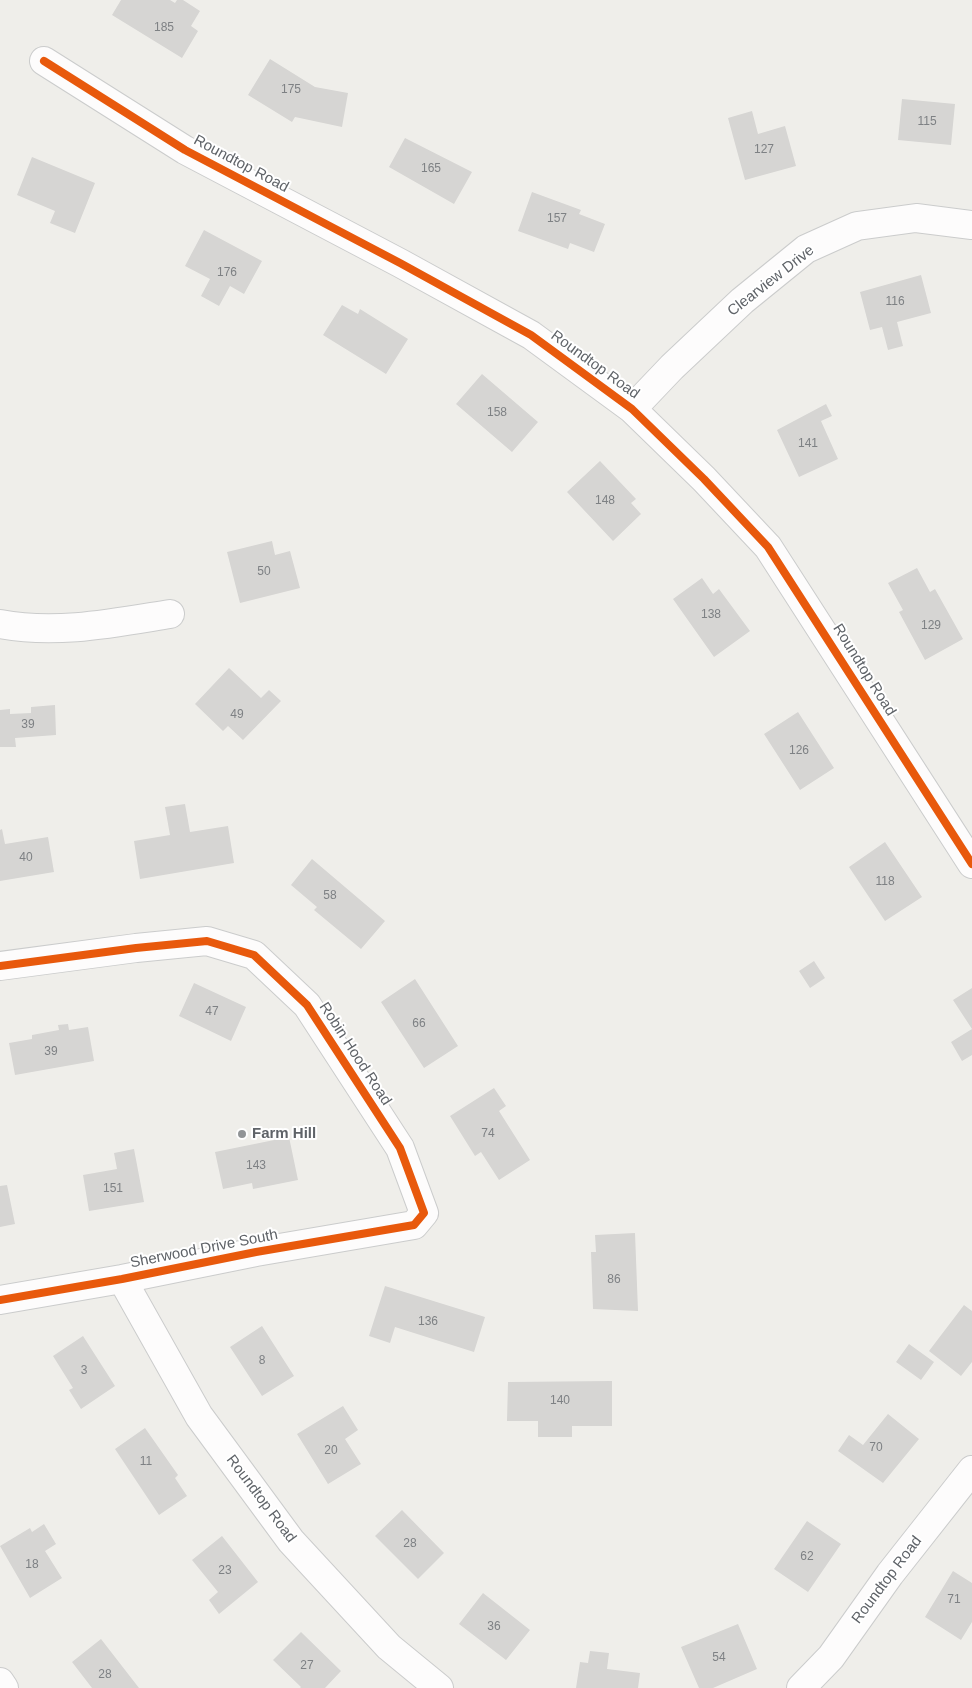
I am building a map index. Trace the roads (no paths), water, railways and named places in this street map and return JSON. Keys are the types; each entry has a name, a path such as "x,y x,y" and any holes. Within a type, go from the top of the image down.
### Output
{"street":[{"name":"Roundtop Road","path":"44,61 185,150 400,263 531,335 632,409 704,479 768,547 972,864"},
{"name":"Clearview Drive","path":"632,409 672,367 742,301 806,249 857,226 916,218 972,225"},
{"path":"0,624 16,628 85,628 170,614"},
{"name":"Robin Hood Road","path":"0,966 136,948 207,941 254,955 307,1005 400,1148 424,1213 414,1225"},
{"name":"Sherwood Drive South","path":"0,1300 122,1279 256,1252 414,1225"},
{"name":"Roundtop Road","path":"122,1279 199,1416 291,1541 389,1647 439,1688"},
{"name":"Roundtop Road","path":"800,1688 831,1658 890,1574 972,1470"},
{"path":"0,1682 4,1688"}],"place":[{"name":"Farm Hill","path":"242,1134"}]}
